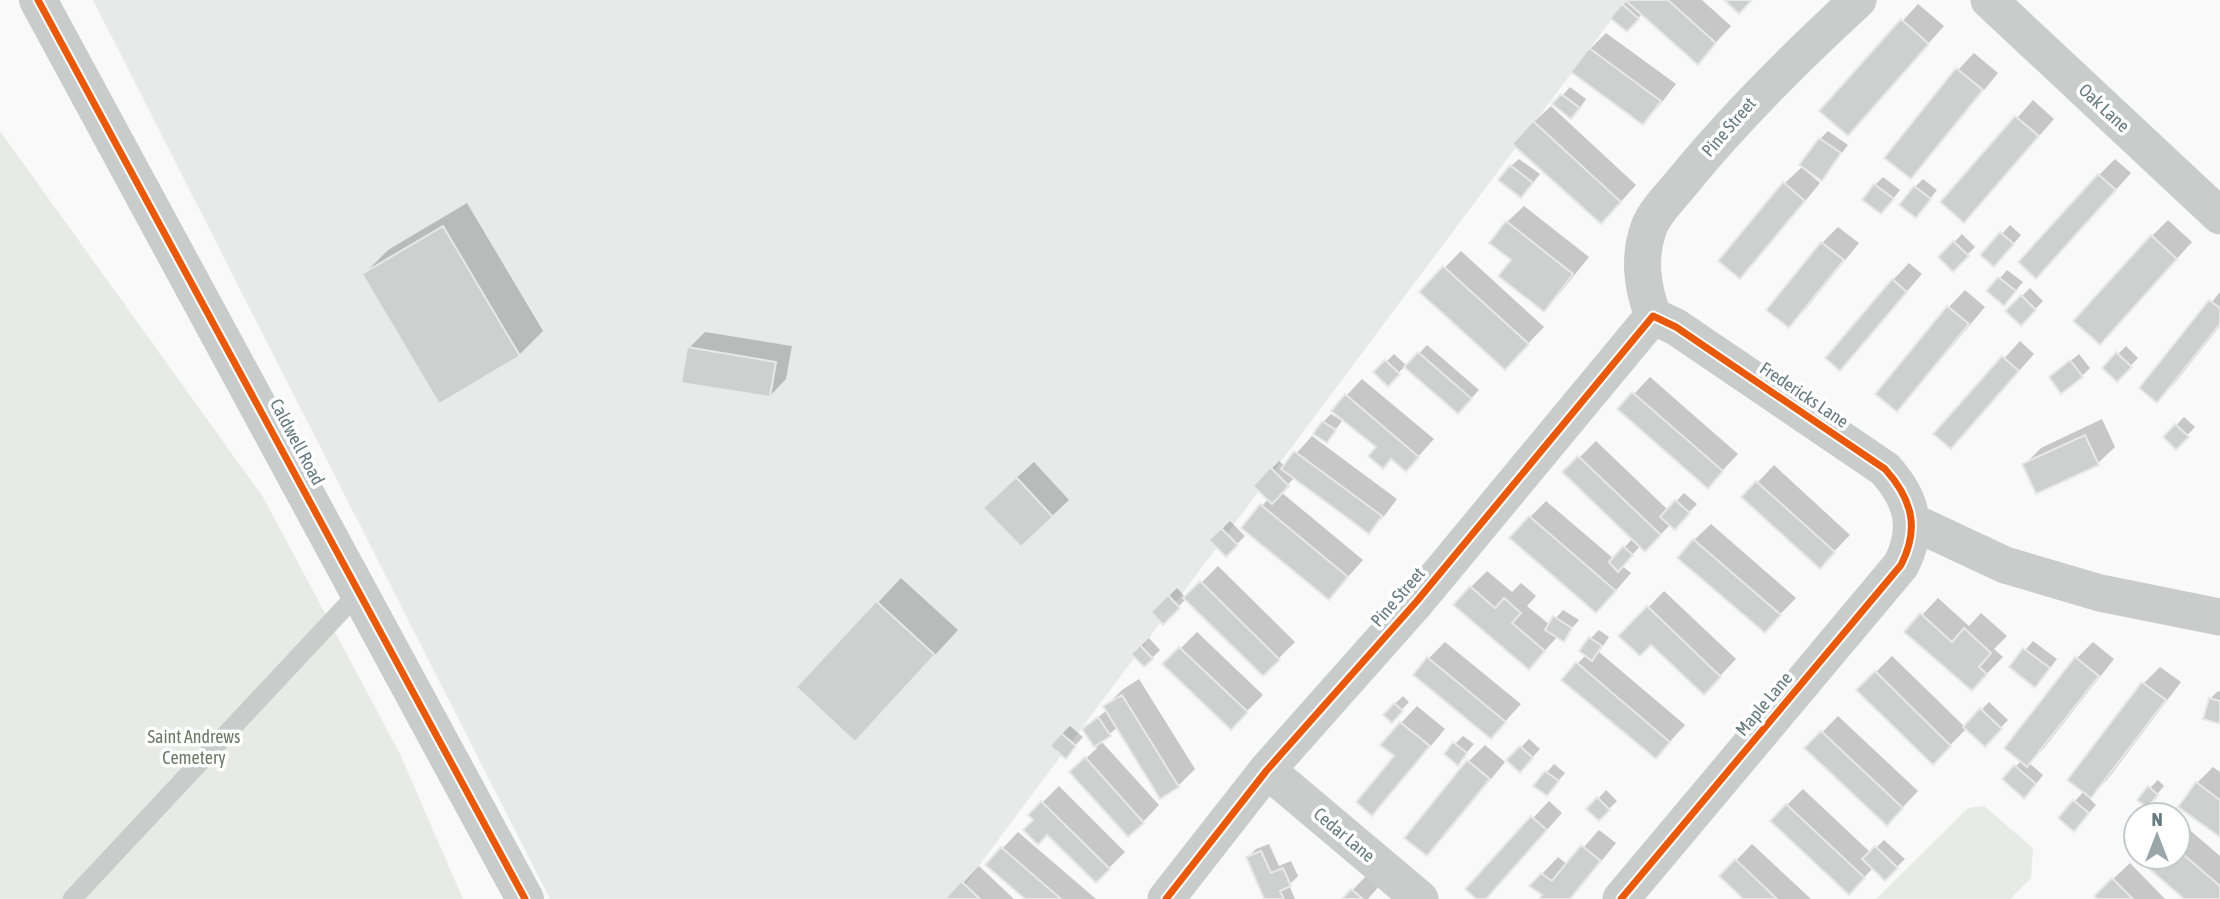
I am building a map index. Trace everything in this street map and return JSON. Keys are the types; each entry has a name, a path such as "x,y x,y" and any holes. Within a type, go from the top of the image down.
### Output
{"street":[{"name":"Caldwell Road","path":"38,0 526,899"},
{"name":"Pine Street","path":"1166,899 1267,770 1417,601 1653,316 1643,282 1642,264 1650,223 1712,146 1758,95 1858,0"},
{"name":"Oak Lane","path":"1989,0 2220,216"},
{"name":"Fredericks Lane","path":"1653,316 1687,334 1885,469 1902,489 1912,522"},
{"path":"1912,522 2006,565 2100,593 2220,617"},
{"name":"Maple Lane","path":"1621,899 1901,565 1908,552 1912,522"},
{"name":"Cedar Lane","path":"1267,770 1420,899"}],"lane":[{"path":"72,899 359,591"}],"shaded area":[{"path":"93,0 1626,0 954,899 550,899"}],"green space":[{"name":"Saint Andrews Cemetery","path":"0,131 263,497 400,754 463,899 0,899"},
{"path":"1984,806 2033,848 2031,878 2010,899 1876,899 1968,808"}],"building":[{"path":"1625,0 1668,0 1716,43 1698,65"},
{"path":"1724,0 1752,0 1739,14"},
{"path":"1622,4 1639,19 1627,32 1610,18"},
{"path":"1901,19 1929,44 1848,136 1819,111"},
{"path":"1589,48 1661,101 1643,125 1571,72"},
{"path":"1956,68 1983,90 1911,179 1884,158"},
{"path":"1561,94 1580,108 1571,119 1552,104"},
{"path":"2015,116 2039,136 1964,223 1940,202"},
{"path":"1533,121 1621,202 1601,224 1512,144"},
{"path":"1819,138 1841,153 1822,181 1799,165"},
{"path":"1510,165 1533,183 1521,198 1498,180"},
{"path":"2098,174 2116,190 2036,279 2018,262"},
{"path":"1783,182 1805,201 1740,279 1718,261"},
{"path":"1874,184 1894,199 1881,214 1862,200"},
{"path":"1914,186 1931,199 1916,218 1899,205"},
{"path":"1506,221 1573,274 1544,312 1498,276 1511,260 1489,243"},
{"path":"443,226 520,356 439,404 362,274"},
{"path":"2000,232 2014,244 1994,267 1980,255"},
{"path":"2151,235 2177,259 2100,345 2073,321"},
{"path":"1953,241 1969,256 1953,272 1938,257"},
{"path":"1821,242 1844,260 1789,328 1766,310"},
{"path":"1443,266 1529,344 1505,370 1419,292"},
{"path":"1998,277 2016,291 2004,306 1986,291"},
{"path":"1892,279 1907,292 1840,371 1825,358"},
{"path":"2021,295 2036,310 2021,326 2005,311"},
{"path":"2209,300 2220,308 2220,324 2157,403 2139,388"},
{"path":"1947,306 1969,324 1897,412 1875,394"},
{"path":"687,347 776,362 770,397 681,383"},
{"path":"1418,352 1472,399 1458,414 1404,367"},
{"path":"2116,352 2132,367 2117,382 2102,368"},
{"path":"2002,356 2019,371 1951,449 1933,434"},
{"path":"1385,360 1400,374 1388,387 1373,372"},
{"path":"2070,360 2083,377 2061,394 2049,377"},
{"path":"1632,392 1723,471 1708,489 1617,409"},
{"path":"1345,394 1419,457 1406,472 1391,459 1383,469 1368,456 1376,447 1331,411"},
{"path":"1322,421 1336,430 1327,443 1313,434"},
{"path":"2175,424 2189,437 2176,450 2163,437"},
{"path":"2085,435 2099,465 2036,494 2022,464"},
{"path":"1294,451 1382,516 1369,534 1281,469"},
{"path":"1578,456 1661,535 1645,552 1562,472"},
{"path":"1270,467 1289,486 1272,504 1253,486"},
{"path":"1016,477 1053,517 1021,547 983,508"},
{"path":"1756,481 1835,552 1820,569 1741,497"},
{"path":"1675,500 1690,513 1675,530 1660,517"},
{"path":"1260,504 1348,577 1329,600 1241,528"},
{"path":"1529,516 1616,591 1596,613 1509,538"},
{"path":"1221,528 1238,545 1226,557 1209,540"},
{"path":"1693,539 1781,615 1765,633 1677,558"},
{"path":"1623,546 1633,555 1618,572 1609,562"},
{"path":"1200,581 1280,660 1263,676 1183,598"},
{"path":"1470,586 1495,608 1504,598 1521,613 1512,623 1545,651 1529,670 1453,605"},
{"path":"1168,595 1180,608 1163,625 1151,612"},
{"path":"876,601 935,655 855,742 796,687"},
{"path":"1647,606 1721,677 1704,695 1651,645 1640,656 1618,636"},
{"path":"1920,613 1952,642 1964,628 1991,653 1979,667 1987,674 1972,691 1904,632"},
{"path":"1553,616 1572,628 1564,642 1545,630"},
{"path":"1589,637 1602,646 1592,661 1579,651"},
{"path":"1140,645 1153,659 1144,667 1131,654"},
{"path":"1179,647 1248,712 1231,730 1162,664"},
{"path":"2023,648 2050,668 2035,688 2009,667"},
{"path":"1427,657 1506,722 1491,739 1413,675"},
{"path":"2075,657 2099,676 2027,767 2004,748"},
{"path":"1576,662 1670,742 1656,759 1561,680"},
{"path":"1875,671 1951,746 1933,765 1856,690"},
{"path":"2142,682 2166,700 2091,798 2067,780"},
{"path":"1122,695 1179,787 1160,799 1103,706"},
{"path":"2209,698 2220,701 2220,724 2203,719"},
{"path":"1394,703 1403,711 1392,723 1383,715"},
{"path":"1980,708 2002,729 1985,747 1963,727"},
{"path":"1098,717 1111,736 1094,747 1082,729"},
{"path":"1400,722 1430,746 1372,816 1356,802 1394,756 1380,745"},
{"path":"1821,731 1903,808 1887,826 1804,748"},
{"path":"1061,733 1076,746 1066,759 1050,746"},
{"path":"1453,742 1467,753 1458,766 1444,754"},
{"path":"1520,746 1533,758 1520,773 1506,760"},
{"path":"1085,757 1144,823 1128,837 1069,772"},
{"path":"1467,760 1490,779 1427,856 1404,838"},
{"path":"2014,765 2036,784 2024,799 2002,779"},
{"path":"1545,771 1559,781 1547,796 1533,786"},
{"path":"2196,782 2220,800 2220,837 2192,817 2192,801 2182,801"},
{"path":"2148,786 2158,795 2153,801 2137,800"},
{"path":"1597,797 1610,810 1599,821 1586,809"},
{"path":"2073,800 2089,813 2074,832 2058,818"},
{"path":"1041,801 1110,869 1096,883 1047,835 1038,845 1023,830 1033,820 1028,815"},
{"path":"1786,804 1865,878 1849,895 1770,821"},
{"path":"1531,816 1547,830 1486,899 1476,899 1465,889"},
{"path":"1581,845 1601,861 1570,899 1539,899 1542,895 1529,886 1541,873 1552,881"},
{"path":"1875,846 1898,868 1885,881 1862,859"},
{"path":"1001,847 1061,899 1025,899 985,865"},
{"path":"1261,851 1271,873 1283,868 1291,886 1280,891 1284,899 1264,899 1246,857"},
{"path":"1735,859 1777,899 1743,899 1719,876"},
{"path":"2192,862 2220,886 2220,899 2184,899 2152,871 2192,871"},
{"path":"2112,878 2133,899 2097,899 2094,896"},
{"path":"961,881 980,899 945,899"},
{"path":"1351,889 1363,899 1342,899"}],"cycle path":[{"path":"38,0 525,899"},
{"path":"1166,899 1267,770 1417,601 1653,316 1676,327 1885,469 1902,491 1911,526 1907,551 1901,565 1621,899"}]}
